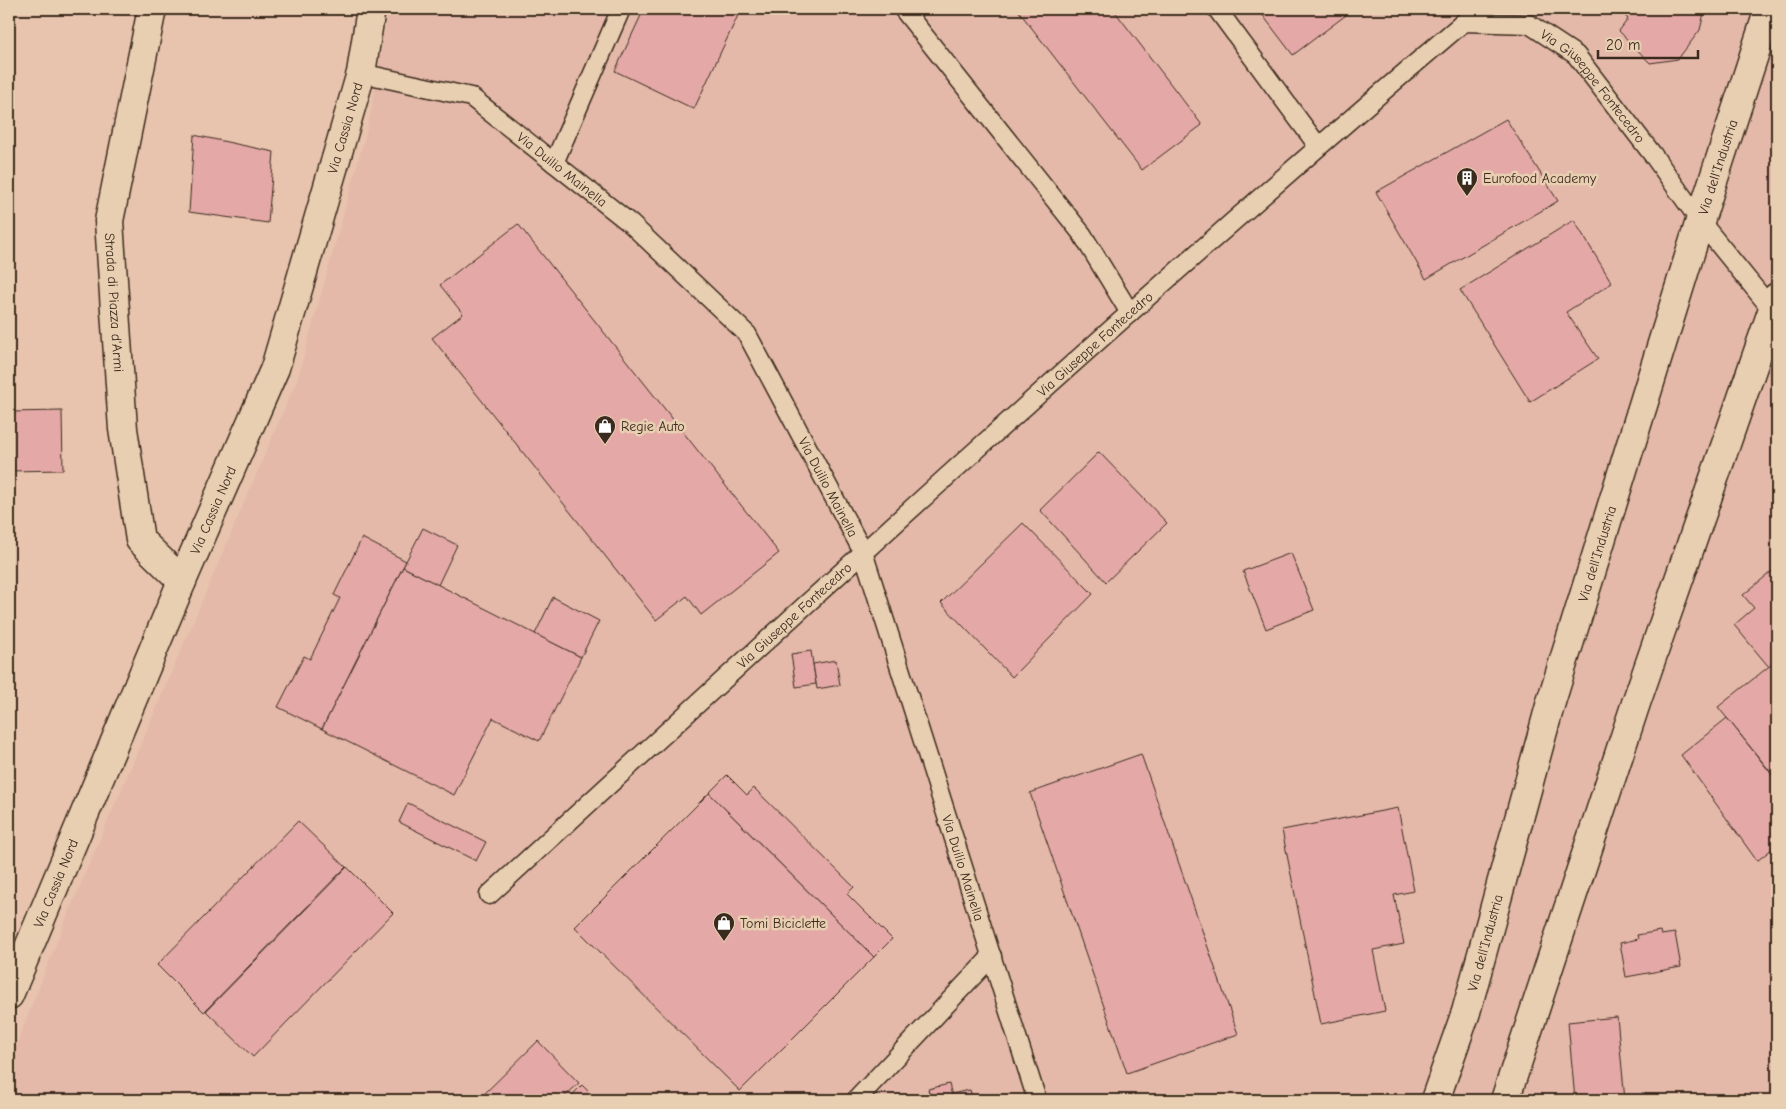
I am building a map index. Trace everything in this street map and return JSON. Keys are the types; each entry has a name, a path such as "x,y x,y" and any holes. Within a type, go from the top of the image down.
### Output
{"street":[{"name":"Strada di Piazza d'Armi","path":"152,9 110,221 122,428 140,540 182,581"},
{"name":"Via Cassia Nord","path":"9,995 182,581 275,368 361,73 371,9"},
{"name":"Via dell'Industria","path":"1435,1100 1466,1012 1551,702 1700,221 1770,9"},
{"path":"1505,1100 1636,703 1776,309"}],"lane":[{"path":"554,163 621,9"},
{"path":"903,9 1082,234 1130,313"},
{"path":"1217,9 1318,146"},
{"path":"1518,9 1528,24"},
{"name":"Via Giuseppe Fontecedro","path":"489,895 863,552 1318,146 1464,22 1528,24 1576,55 1653,155 1700,221 1776,309"},
{"name":"Via Duilio Mainella","path":"361,73 471,97 631,224 746,334 863,552 1037,1100"},
{"path":"856,1100 992,956"}],"shaded area":[{"path":"388,9 1777,9 1777,1100 9,1100 9,1063 67,916 298,377 369,122"}],"building":[{"path":"644,9 741,9 694,109 615,71"},
{"path":"1017,9 1113,9 1202,125 1142,170"},
{"path":"1258,9 1354,9 1293,55"},
{"path":"1619,9 1705,9 1700,30 1678,59 1650,63 1619,31 1628,19"},
{"name":"Eurofood Academy","path":"1506,119 1558,201 1426,279 1376,192"},
{"path":"194,135 274,152 268,223 189,212"},
{"path":"1574,220 1612,283 1566,312 1598,359 1530,402 1460,290"},
{"name":"Regie Auto","path":"518,224 779,553 701,615 687,596 656,620 432,338 463,314 440,285"},
{"path":"62,411 63,470 9,471 9,412"},
{"path":"1099,452 1167,523 1106,582 1040,510"},
{"path":"1023,523 1093,594 1012,677 941,603"},
{"path":"423,528 457,545 438,585 403,567"},
{"path":"362,538 406,561 322,729 278,707 304,656 310,659 340,598 334,595"},
{"path":"1291,553 1314,610 1266,629 1243,571"},
{"path":"403,567 581,657 539,741 493,718 454,795 322,729"},
{"path":"1777,567 1777,660 1769,667 1734,625 1754,608 1743,595"},
{"path":"553,597 599,621 581,657 535,634"},
{"path":"811,651 816,684 796,687 791,654"},
{"path":"836,660 840,685 817,689 813,664"},
{"path":"1777,660 1777,780 1718,707"},
{"path":"1727,718 1777,781 1777,845 1757,861 1681,755"},
{"path":"1141,754 1238,1034 1127,1073 1030,793"},
{"path":"727,775 747,795 754,788 854,887 847,894 892,939 874,957 709,793"},
{"name":"Tomi Biciclette","path":"709,793 874,957 740,1091 575,927"},
{"path":"408,803 486,842 476,861 399,822"},
{"path":"1398,808 1414,891 1394,895 1404,944 1373,950 1385,1011 1321,1024 1282,830"},
{"path":"298,821 346,867 204,1012 157,965"},
{"path":"347,867 393,913 253,1057 206,1011"},
{"path":"1660,931 1661,935 1675,933 1681,967 1626,977 1620,943 1638,939 1637,935"},
{"path":"1617,1017 1625,1100 1575,1100 1568,1022"},
{"path":"538,1041 579,1083 561,1100 478,1100"},
{"path":"949,1084 953,1100 931,1100 928,1089"},
{"path":"582,1085 597,1100 567,1100"},
{"path":"970,1090 973,1100 953,1100 951,1094"},
{"path":"1777,1096 1777,1100 1730,1100"}],"place":[{"name":"Eurofood Academy","path":"1467,197"},
{"name":"Regie Auto","path":"605,445"},
{"name":"Tomi Biciclette","path":"724,942"}]}
